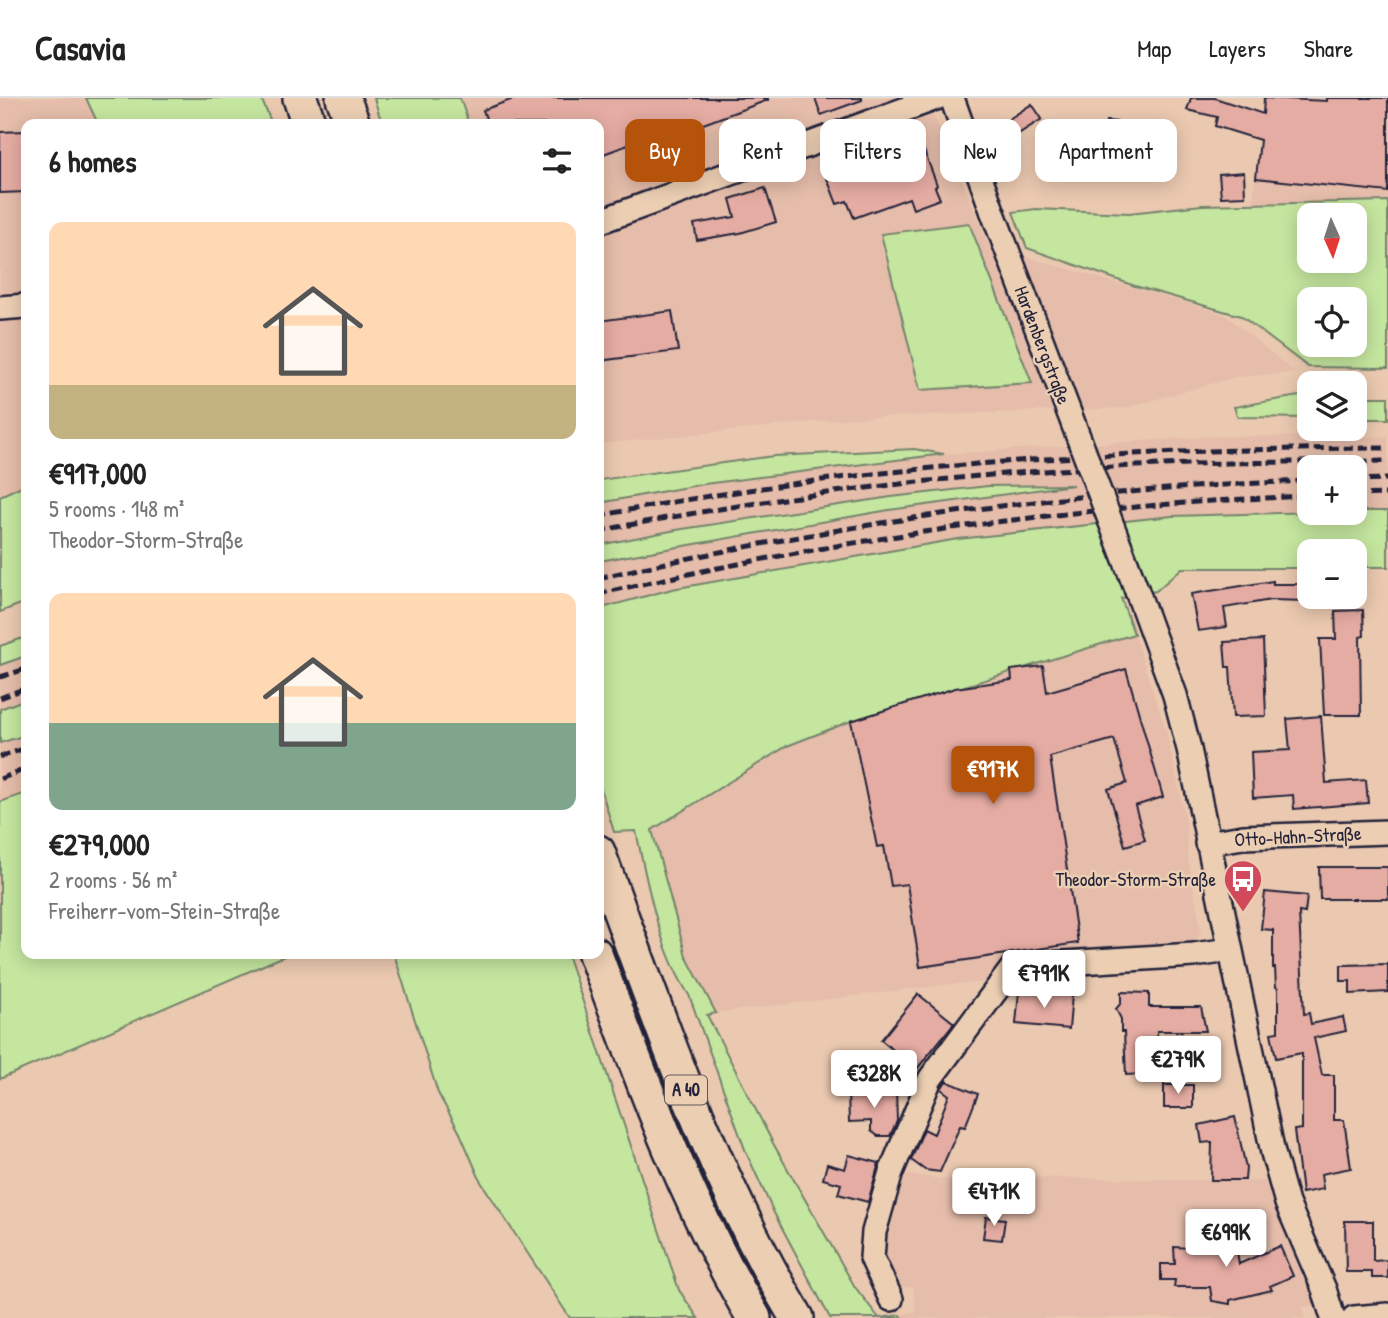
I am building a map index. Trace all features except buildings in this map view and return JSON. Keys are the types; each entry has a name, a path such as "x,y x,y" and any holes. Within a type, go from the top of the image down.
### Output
{"highway":[{"path":"300,98 307,119"},
{"path":"344,98 351,119"},
{"name":"A 40","path":"604,868 685,1086 736,1208 797,1318"},
{"name":"A 40","path":"597,959 649,1098 702,1223 754,1318"}],"street":[{"path":"604,220 936,98"},
{"name":"Hardenbergstraße","path":"952,98 993,214 1175,695 1189,749 1273,1153 1287,1203 1324,1289 1333,1318"},
{"path":"0,308 21,306"},
{"name":"Otto-Hahn-Straße","path":"1208,843 1243,837 1388,832"},
{"path":"891,1299 872,1258 874,1232 891,1172 930,1079 1014,966 1194,956 1230,950"},
{"path":"1354,1318 1388,1315"}],"shaded area":[{"path":"0,98 86,98 96,119 21,119 21,486 0,496"},
{"path":"460,98 925,98 940,130 940,182 963,182 989,246 1224,314 1296,373 1236,377 1125,408 855,418 604,443 604,119 467,119"},
{"path":"1264,98 1388,98 1388,201 1253,204"},
{"path":"1216,436 1297,436 1297,441 1367,441 1367,437 1388,437 1388,511 1367,511 1367,455 1297,455 1297,512 1172,516 958,539 672,589 604,609 604,502 704,484 944,454"},
{"path":"1134,634 1167,733 1186,821 1188,858 1201,931 1198,939 1184,946 995,982 952,984 716,1013 686,956 652,830 787,746 851,721"},
{"path":"21,658 21,795 0,802 0,665"},
{"path":"896,1173 1012,1188 1013,1177 1265,1181 1315,1307 1302,1307 1304,1318 902,1318 900,1315 916,1312 913,1287 900,1287 892,1279 879,1254"}],"green space":[{"path":"86,98 261,98 270,119 96,119"},
{"path":"374,98 460,98 467,119 380,119"},
{"path":"1388,201 1388,368 1308,367 1241,316 1135,286 1027,248 1013,212 1036,209 1129,213 1202,205"},
{"path":"969,223 1032,383 920,390 881,234"},
{"path":"1297,396 1297,418 1238,417 1234,407"},
{"path":"1367,397 1388,397 1388,419 1367,419"},
{"path":"914,449 944,454 704,484 604,502 604,479 774,456"},
{"path":"1073,485 889,510 604,560 604,544 676,530 891,497 988,486"},
{"path":"21,486 21,604 0,612 0,496"},
{"path":"1367,511 1388,511 1388,567 1367,567 1367,539 1297,539 1297,568 1182,568 1156,591 1121,598 1134,634 851,721 787,746 652,830 686,956 716,1013 707,1015 774,1145 855,1287 879,1318 830,1318 773,1211 746,1152 689,995 662,937 636,831 614,832 604,799 604,607 672,589 958,539 1172,516 1297,513 1297,525 1367,525"},
{"path":"21,639 21,658 0,665 0,646"},
{"path":"21,701 21,737 0,743 0,709"},
{"path":"21,795 21,959 277,959 0,1079 0,802"},
{"path":"396,959 569,959 679,1290 698,1318 570,1318 481,1182 460,1133 438,1093"},
{"path":"900,1315 902,1318 879,1318"}],"railway":[{"path":"604,515 795,484 992,463 1189,452 1388,448"},
{"path":"604,530 821,494 989,475 1087,468 1388,461"},
{"path":"1367,480 1388,479"},
{"path":"604,577 774,542 951,513 1130,492 1297,482"},
{"path":"1367,495 1388,494"},
{"path":"604,593 774,557 951,528 1130,508 1297,497"},
{"path":"0,677 21,671"},
{"path":"0,698 21,690"},
{"path":"0,757 21,750"},
{"path":"0,779 21,771"}],"place":[{"name":"Theodor-Storm-Straße","path":"1243,913"}]}
